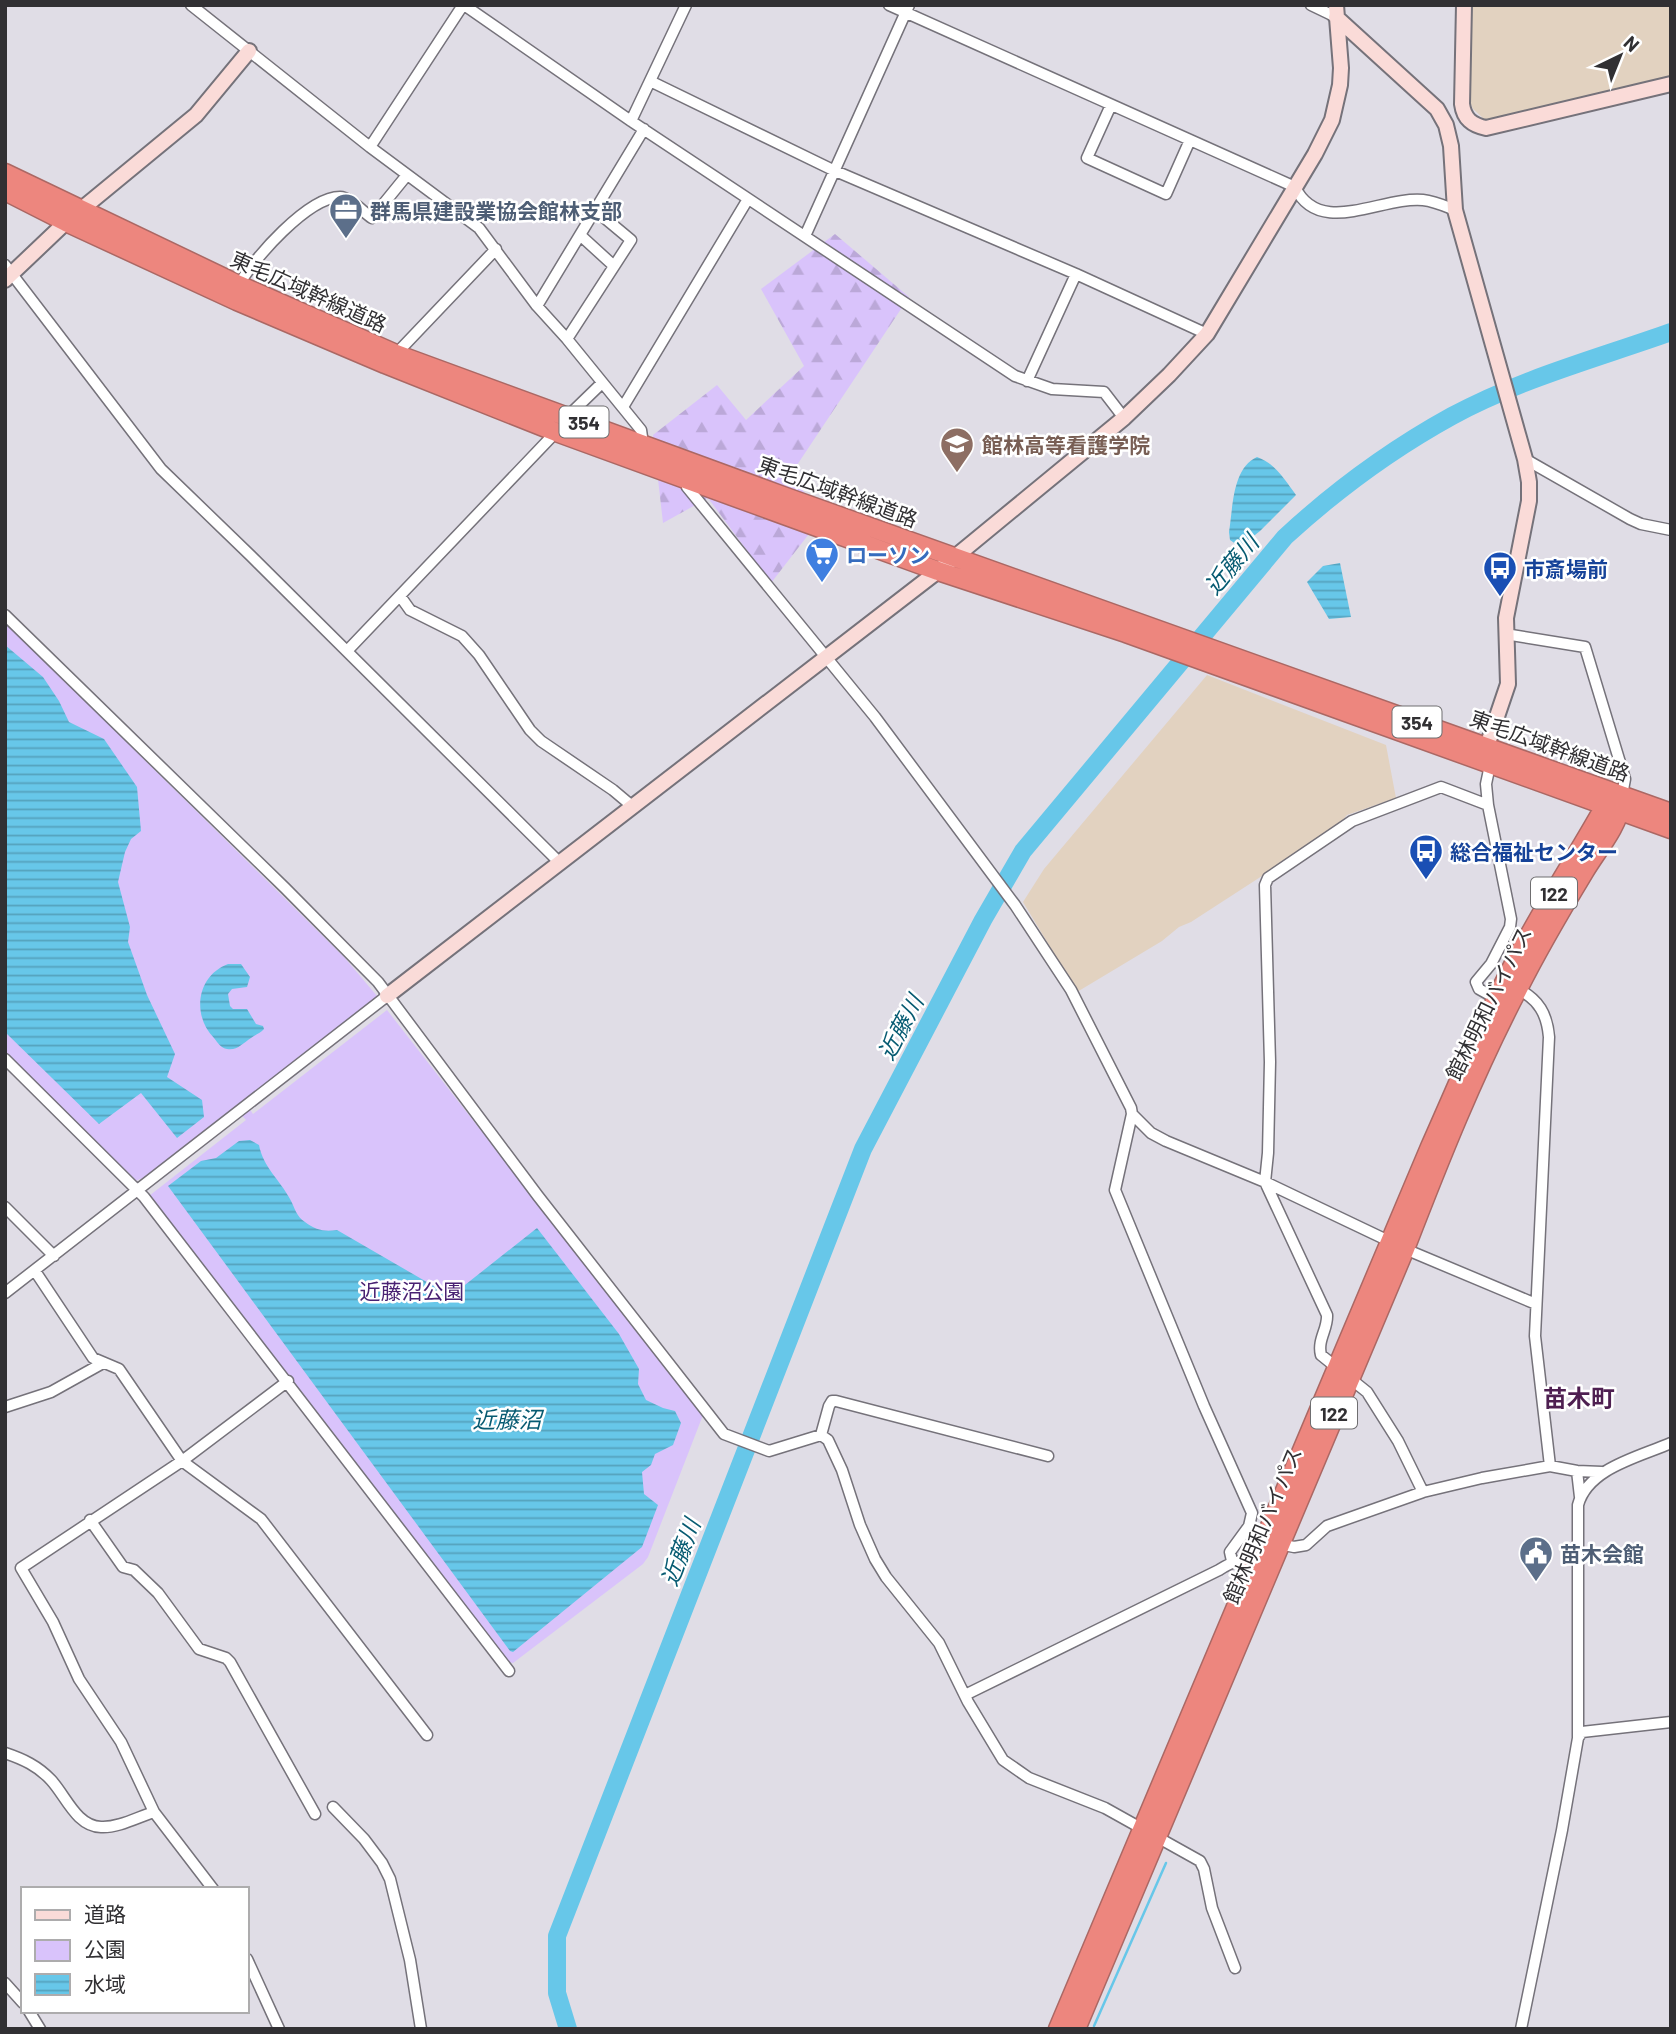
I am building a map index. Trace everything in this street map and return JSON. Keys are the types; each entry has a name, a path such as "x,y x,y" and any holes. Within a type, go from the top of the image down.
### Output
{"highway":[{"name":"東毛広域幹線道路","path":"5,173 74,216 250,306 385,364 556,432 937,571 1172,642 1487,746 1671,829"},
{"name":"東毛広域幹線道路","path":"5,191 74,216 396,354 954,556 1172,642"},
{"name":"東毛広域幹線道路","path":"1207,654 1490,765 1616,805 1671,813"},
{"name":"館林明和バイパス","path":"1076,2029 1149,1832 1254,1565 1518,989 1616,805"},
{"name":"館林明和バイパス","path":"1398,1246 1430,1147 1497,999 1546,906 1616,805"},
{"name":"館林明和バイパス","path":"1058,2029 1279,1544 1343,1372"}],"street":[{"path":"191,5 407,175 479,228 537,306 641,430 643,444"},
{"path":"370,146 464,5 631,121 1015,376 1052,389 1104,393 1124,418"},
{"path":"631,121 686,5"},
{"path":"889,5 907,9 1111,105 1295,187 1306,203 1316,210 1330,212 1424,200 1455,210"},
{"path":"1311,5 1336,11 1437,109 1446,125 1451,146 1455,210 1529,482 1529,501 1506,618 1508,684 1487,746"},
{"path":"1464,5 1462,104 1468,121 1476,126 1486,128 1671,84"},
{"path":"805,236 907,9"},
{"path":"5,1293 826,658 1124,418 1207,334 1324,137 1338,102 1341,68 1336,11"},
{"path":"249,51 196,115 7,273 161,469 559,862"},
{"path":"650,81 833,170 1076,274 1207,334"},
{"path":"1111,105 1087,158 1166,194 1190,140"},
{"path":"537,306 643,129"},
{"path":"239,285 249,267 293,222 321,204 339,197 345,198 372,218 407,175"},
{"path":"623,407 748,199"},
{"path":"567,339 631,240 595,210"},
{"path":"580,235 614,266"},
{"path":"396,354 496,249"},
{"path":"1027,381 1076,274"},
{"path":"568,416 602,383"},
{"path":"347,651 556,432"},
{"path":"1524,459 1630,519 1671,530"},
{"path":"686,478 687,487 883,727 1013,902 1071,990 1131,1108 1132,1114 1115,1190 1204,1406 1252,1513 1249,1526 1230,1552 1232,1561"},
{"path":"400,596 410,610 462,636 479,655 530,730 541,741 632,806"},
{"path":"5,615 378,982 530,1185 728,1436 769,1451 821,1435"},
{"path":"1505,634 1585,646 1625,779 1616,805"},
{"path":"1490,765 1486,784 1488,805 1511,919 1510,927 1491,964 1478,977 1476,986 1497,999"},
{"path":"1423,1492 1398,1441 1367,1392 1324,1359 1319,1349 1327,1326 1327,1315 1265,1182 1270,1062 1266,880 1352,821 1441,787 1488,805"},
{"path":"1518,989 1541,1006 1546,1016 1549,1037 1542,1224 1535,1304 1537,1364 1550,1466"},
{"path":"5,1059 138,1190 288,1381 509,1671"},
{"path":"1132,1114 1151,1133 1166,1141 1265,1182 1398,1246 1535,1304"},
{"path":"5,1207 54,1256"},
{"path":"35,1271 93,1358 120,1369 182,1461 261,1519 427,1735"},
{"path":"5,1407 51,1392 103,1363"},
{"path":"211,1887 154,1812 121,1742 79,1679 52,1622 21,1568 182,1461 288,1381"},
{"path":"821,1435 828,1406 832,1401 836,1401 1048,1455"},
{"path":"821,1435 828,1440 842,1470 860,1525 875,1559 886,1577 930,1629 1003,1760 1030,1778 1085,1799 1200,1861 1212,1908 1235,1968"},
{"path":"1580,1497 1591,1481 1602,1472 1671,1443"},
{"path":"1279,1544 1294,1547 1306,1545 1327,1526 1423,1492 1550,1466 1602,1472"},
{"path":"1521,2029 1560,1843 1578,1738 1577,1511 1580,1497 1577,1471"},
{"path":"90,1520 123,1567 134,1570 158,1593 200,1648 230,1662 315,1814"},
{"path":"965,1695 1219,1570 1232,1561 1254,1565"},
{"path":"1578,1738 1582,1732 1671,1722"},
{"path":"5,1753 29,1761 52,1780 81,1819 92,1825 114,1826 154,1812"},
{"path":"333,1807 364,1839 390,1879 410,1960 421,2029"},
{"path":"248,1961 279,2029"},
{"path":"5,1983 21,2001"},
{"path":"30,2013 40,2029"}],"shaded area":[{"path":"1469,5 1671,5 1671,77 1665,84 1495,123 1484,119 1473,109 1468,98"},
{"path":"1207,675 1386,745 1396,798 1347,815 1336,828 1191,922 1179,927 1162,941 1077,992 1023,902 1044,869"}],"green space":[{"path":"835,234 909,297 791,474 822,517 771,583 708,498 663,523 653,435 717,385 746,420 804,366 761,289"},
{"name":"近藤沼公園","path":"5,622 344,957 377,996 245,1102 253,1114 387,1010 703,1415 643,1564 513,1663 508,1662 288,1381 149,1196 246,1120 235,1108 143,1178 135,1181 5,1053"}],"water":[{"path":"1257,457 1274,468 1296,495 1240,547 1230,540 1229,532 1235,490 1243,470"},
{"path":"1340,563 1351,617 1329,619 1307,582 1323,566"},
{"path":"5,645 43,677 69,722 104,739 137,787 141,831 131,839 125,852 118,882 130,927 128,942 147,995 175,1054 167,1077 202,1100 204,1117 177,1138 141,1093 99,1124 5,1032"},
{"path":"228,964 241,964 250,977 247,987 232,989 228,994 230,1006 233,1009 247,1009 256,1024 264,1029 234,1049 221,1046 207,1029 200,1008 204,987 209,978"},
{"name":"近藤沼","path":"250,1140 259,1145 268,1167 302,1220 320,1230 337,1230 451,1296 537,1228 619,1334 639,1369 638,1384 646,1400 675,1411 681,1423 673,1445 655,1454 651,1465 642,1472 644,1494 658,1505 642,1547 513,1652 168,1186 201,1161 216,1158 239,1141"}],"waterway":[{"name":"近藤川","path":"568,2029 557,1993 557,1936 863,1149 983,920 1023,851 1285,537 1324,503 1408,442 1478,403 1532,380 1671,332"},
{"path":"1094,2026 1166,1863"}],"place":[{"name":"群馬県建設業協会館林支部","path":"346,240"},
{"name":"館林高等看護学院","path":"957,474"},
{"name":"ローソン","path":"822,584"},
{"name":"市斎場前","path":"1500,598"},
{"name":"総合福祉センター","path":"1426,881"},
{"name":"苗木会館","path":"1536,1583"}],"district":[{"name":"苗木町","path":"1579,1397"}]}
